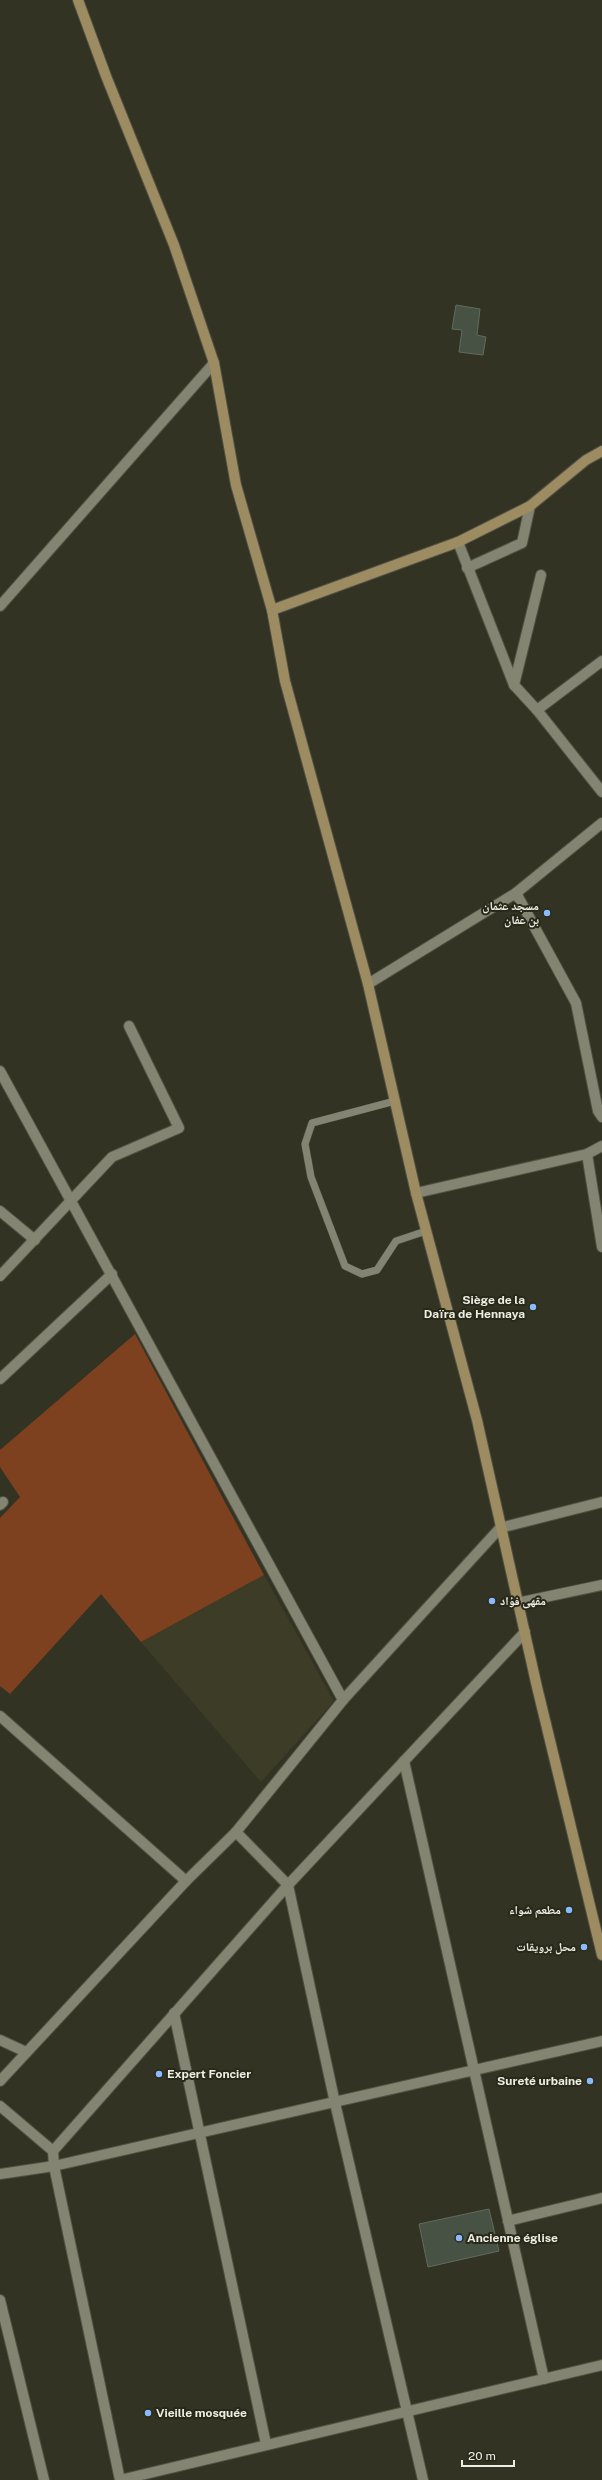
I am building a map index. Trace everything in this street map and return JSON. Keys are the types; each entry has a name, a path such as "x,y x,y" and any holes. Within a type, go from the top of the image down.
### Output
{"main road":[{"path":"78,0 106,76 174,245 214,363 236,485 272,610 285,681 368,984 416,1193 476,1420 524,1632 602,1955"},
{"path":"272,610 458,542 530,506 586,460 602,451"}],"street":[{"path":"0,606 214,363"},
{"path":"468,568 522,543 530,506"},
{"path":"458,542 514,685 537,710 602,792"},
{"path":"514,685 541,575"},
{"path":"537,710 602,661"},
{"path":"368,984 516,893 602,823"},
{"path":"516,893 576,1003 598,1111 602,1117"},
{"path":"0,1276 112,1157 179,1128 129,1026"},
{"path":"0,1071 343,1700"},
{"path":"416,1193 587,1154 602,1146"},
{"path":"587,1154 602,1247"},
{"path":"0,1211 35,1240"},
{"path":"0,1379 112,1274"},
{"path":"0,2081 186,1881 236,1832 343,1700 500,1528 602,1502"},
{"path":"518,1603 602,1585"},
{"path":"524,1632 288,1885 174,2012 53,2151 54,2166 120,2480 602,2365"},
{"path":"0,1716 186,1881"},
{"path":"404,1761 544,2379"},
{"path":"236,1832 288,1885 335,2103 423,2480"},
{"path":"174,2012 266,2444"},
{"path":"0,2040 26,2052"},
{"path":"0,2174 54,2166 602,2042"},
{"path":"0,2106 53,2151"},
{"path":"508,2221 602,2198"},
{"path":"0,2300 44,2480"}],"lane":[{"path":"395,1101 312,1123 305,1144 312,1177 345,1266 362,1274 377,1270 396,1241 426,1231"}],"shaded area":[{"path":"135,1334 264,1575 141,1642 101,1594 10,1694 0,1686 0,1518 20,1497 0,1467 0,1450"},
{"path":"264,1575 334,1701 261,1782 141,1642"}],"building":[{"path":"456,305 480,309 477,335 486,337 483,355 459,352 462,330 452,329"},
{"name":"Ancienne église","path":"489,2209 499,2251 428,2267 419,2224"}],"place":[{"name":"مسجد عثمان بن عفان","path":"547,913"},
{"name":"Siège de la Daïra de Hennaya","path":"533,1307"},
{"name":"مقهى فؤاد","path":"492,1601"},
{"name":"مطعم شواء","path":"569,1910"},
{"name":"محل برويقات","path":"584,1947"},
{"name":"Expert Foncier","path":"159,2074"},
{"name":"Sureté urbaine","path":"590,2081"},
{"name":"Ancienne église","path":"459,2238"},
{"name":"Vieille mosquée","path":"148,2413"}]}
